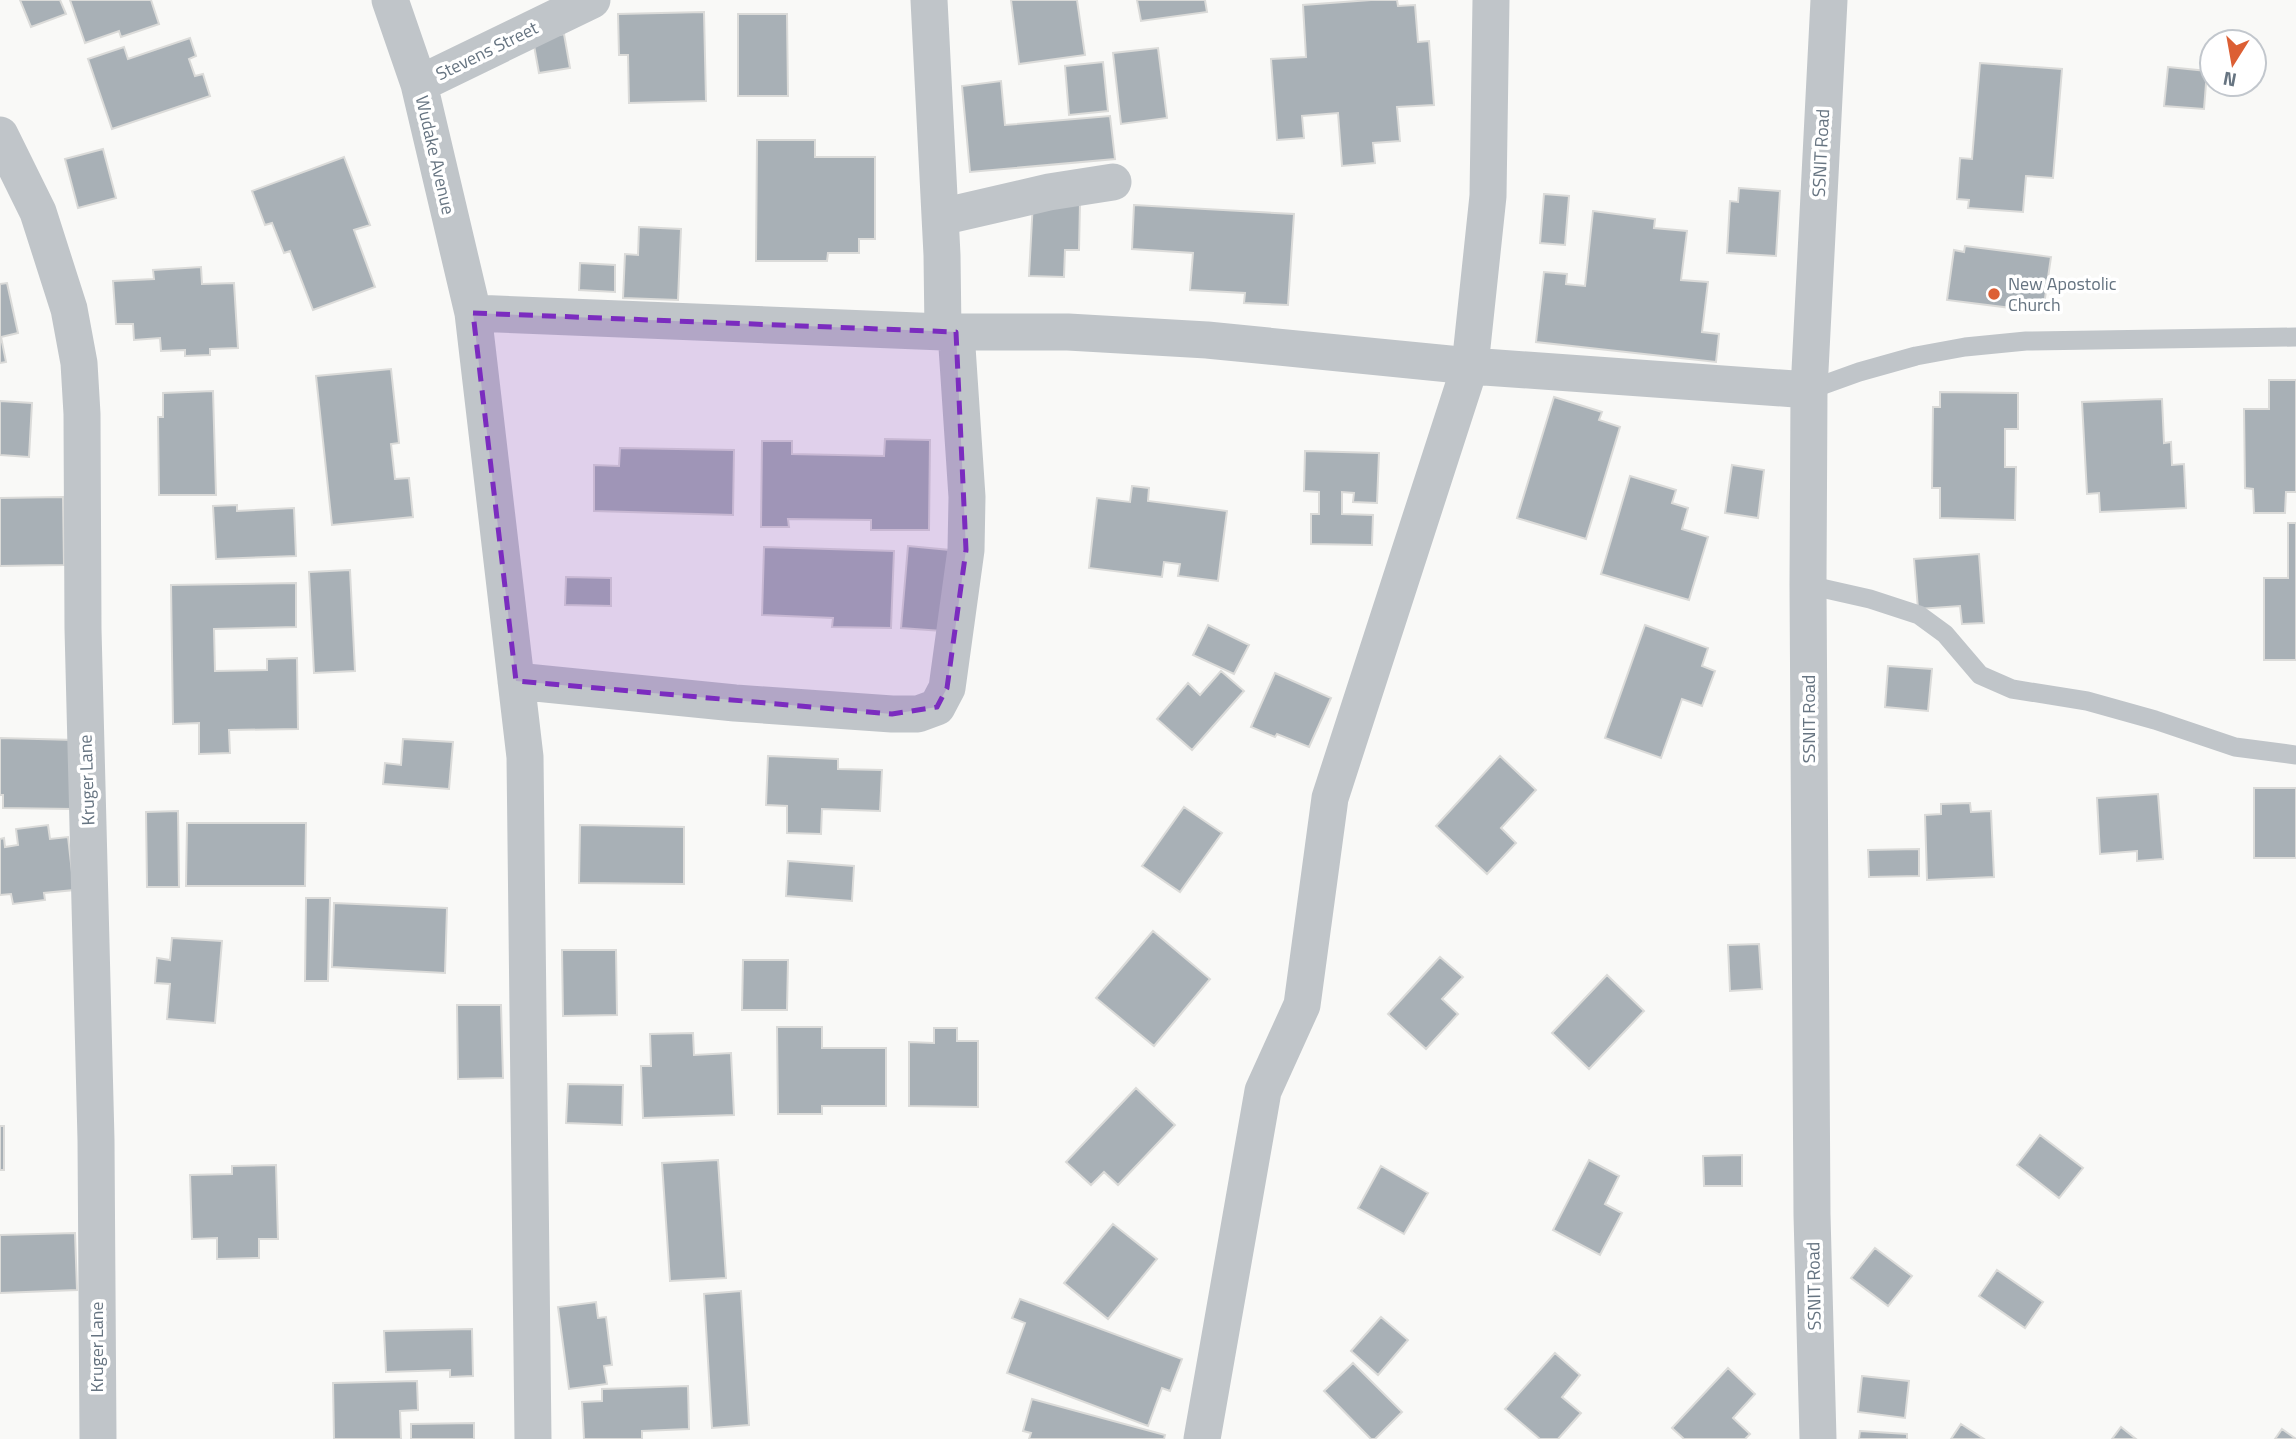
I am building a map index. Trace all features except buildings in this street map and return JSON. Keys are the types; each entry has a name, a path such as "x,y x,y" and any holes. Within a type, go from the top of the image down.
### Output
{"street":[{"name":"Wudake Avenue","path":"390,0 419,84 473,313 525,757 533,1439"},
{"name":"Stevens Street","path":"419,84 592,0"},
{"path":"516,681 735,703 892,715 918,714 937,707 947,688 965,550 967,497 941,217 929,0"},
{"path":"1202,1439 1263,1091 1302,1005 1330,798 1470,366 1488,196 1491,0"},
{"name":"SSNIT Road","path":"1818,1439 1812,1215 1809,390 1829,0"},
{"name":"Kruger Lane","path":"0,135 12,189 38,212 69,309 79,363 96,1140 98,1439"},
{"path":"941,217 1049,192 1113,182"},
{"path":"473,313 950,332 1068,332 1208,340 1470,366 1809,390"}],"lane":[{"path":"1809,390 1916,356 1965,347 2026,341 2296,337"},
{"path":"1808,585 1870,599 1919,615 1945,634 1980,675 2012,689 2087,701 2235,747 2296,755"}],"highlighted area":[{"path":"473,313 956,332 966,550 947,688 937,707 892,714 516,681"}],"place":[{"name":"New Apostolic Church","path":"1994,294"}]}
